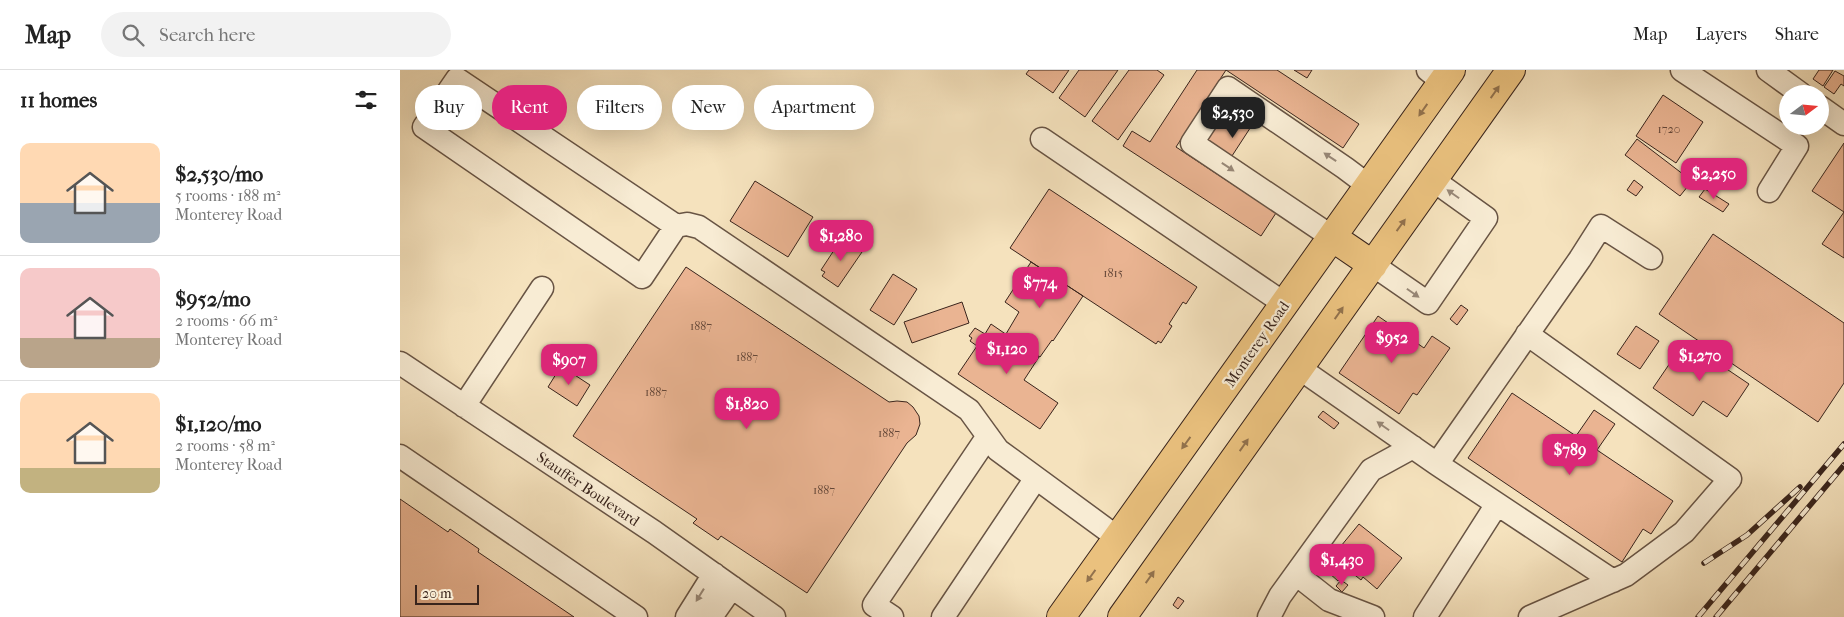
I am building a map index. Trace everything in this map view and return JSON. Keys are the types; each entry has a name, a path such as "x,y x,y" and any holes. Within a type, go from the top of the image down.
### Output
{"main road":[{"path":"1122,617 1512,70"},
{"name":"Monterey Road","path":"1061,617 1369,186 1441,74"},
{"path":"1332,237 1373,265"}],"street":[{"path":"1682,70 1797,146 1769,191"},
{"path":"1768,70 1789,85"},
{"path":"676,226 642,277 424,127 457,79 676,226 687,224 699,227 969,410 998,450 1118,538"},
{"path":"1332,237 1192,143 1228,88 1369,186"},
{"path":"1829,114 1844,124"},
{"path":"1042,139 1285,304"},
{"path":"1373,265 1428,303 1486,218 1433,180"},
{"path":"1437,464 1601,226 1651,258"},
{"path":"464,406 542,288"},
{"path":"1527,334 1730,479 1684,532 1626,575 1530,617"},
{"name":"Stauffer Boulevard","path":"400,363 723,580 774,617"},
{"path":"1299,368 1437,464 1613,581"},
{"path":"892,617 874,605 988,436"},
{"path":"1269,617 1280,596 1371,470 1413,447"},
{"path":"400,456 636,617"},
{"path":"943,617 1036,478"},
{"path":"1425,617 1497,504"},
{"path":"1296,574 1329,600 1373,617"},
{"path":"687,617 723,580"},
{"path":"711,617 723,580"}],"building":[{"path":"1029,70 1069,70 1053,93 1026,74"},
{"path":"1079,70 1118,70 1085,117 1059,98"},
{"path":"1129,70 1157,70 1164,75 1118,140 1092,121"},
{"path":"1197,70 1226,70 1176,147 1276,213 1261,236 1123,146 1132,131 1150,142"},
{"path":"1226,70 1277,70 1359,124 1343,148"},
{"path":"1294,70 1312,70 1307,78"},
{"path":"1819,70 1833,70 1824,85 1813,79"},
{"path":"1835,71 1844,76 1844,86 1841,84 1834,94 1829,90 1829,85 1825,85"},
{"path":"1663,95 1703,122 1676,163 1636,136"},
{"path":"1230,100 1256,119 1230,159 1202,142"},
{"path":"1637,139 1692,181 1680,196 1625,155"},
{"path":"1844,143 1844,212 1812,191"},
{"path":"1634,180 1643,187 1636,196 1627,190"},
{"path":"755,181 813,217 788,257 730,221"},
{"path":"1049,189 1197,287 1186,304 1183,302 1169,324 1172,326 1161,343 1158,341 1156,344 1010,248"},
{"path":"1705,189 1729,204 1723,212 1699,197"},
{"path":"1844,212 1844,258 1822,244"},
{"path":"1713,234 1844,323 1844,383 1818,422 1659,314"},
{"path":"842,238 862,252 838,287 822,276 825,272 821,270"},
{"path":"1031,262 1083,296 1040,357 1006,334 1019,312 1005,302"},
{"path":"686,267 889,402 907,402 919,416 920,424 916,435 907,443 807,593 721,536 718,540 693,523 697,519 573,436"},
{"path":"893,274 917,289 894,325 870,310"},
{"path":"962,302 969,323 912,343 904,322"},
{"path":"1461,305 1468,310 1457,325 1450,319"},
{"path":"1378,316 1424,348 1432,336 1450,348 1417,395 1413,393 1399,414 1339,373"},
{"path":"991,324 1039,357 1024,380 1058,403 1040,429 958,374 977,346 970,341 972,338 969,336 975,328 985,334"},
{"path":"1636,326 1659,341 1640,369 1617,354"},
{"path":"1685,341 1749,384 1727,417 1703,401 1693,416 1653,388"},
{"path":"561,366 590,385 577,406 548,387"},
{"path":"1512,393 1576,436 1594,410 1615,424 1597,450 1673,501 1651,534 1643,529 1622,562 1468,458"},
{"path":"1323,411 1339,423 1334,429 1318,417"},
{"path":"400,499 448,532 450,529 479,549 478,552 574,617 400,617"},
{"path":"1359,524 1402,558 1377,589 1363,577 1361,580 1332,557"},
{"path":"1335,567 1344,575 1338,581 1329,573"},
{"path":"1341,580 1348,585 1342,592 1336,586"},
{"path":"1178,597 1184,601 1178,609 1173,605"}],"railway":[{"path":"1698,617 1844,444"},
{"path":"1716,617 1844,465"},
{"path":"1704,563 1747,535 1800,487"}]}
